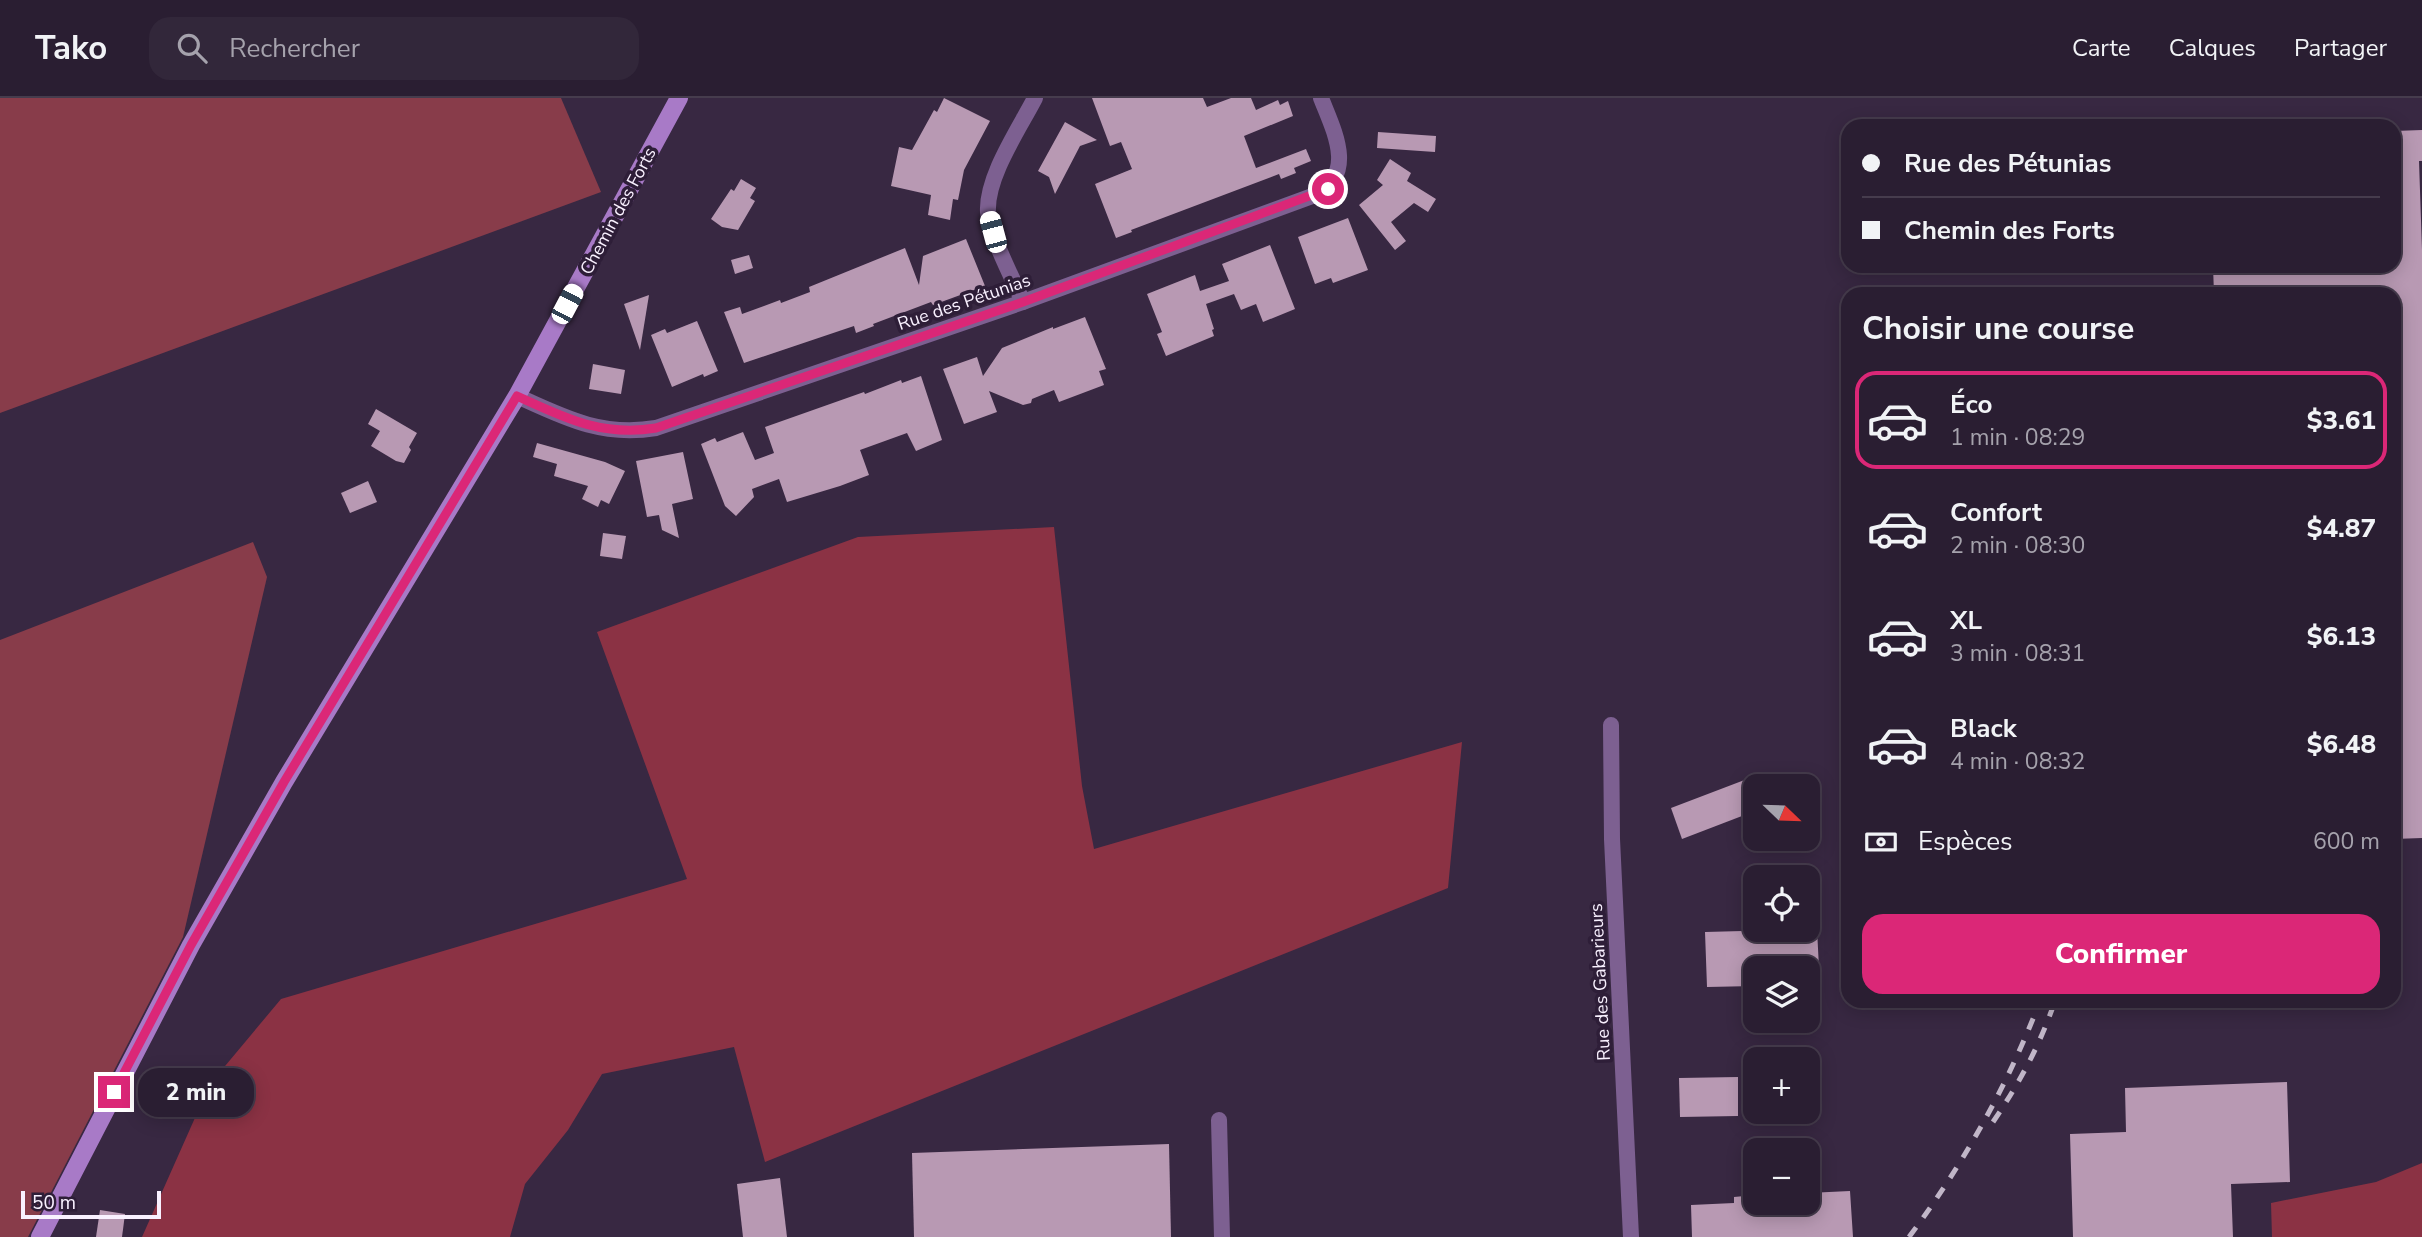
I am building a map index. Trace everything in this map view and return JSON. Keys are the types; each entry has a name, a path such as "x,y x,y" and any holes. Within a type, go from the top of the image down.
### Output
{"street":[{"name":"Chemin des Forts","path":"40,1237 191,945 284,782 517,396 679,98"},
{"path":"1023,302 993,232 988,213 995,177 1035,98"},
{"name":"Rue des Pétunias","path":"517,396 565,418 603,430 631,432 656,428 1023,302 1328,189 1337,176 1338,140 1321,98"},
{"name":"Rue des Gabarieurs","path":"1611,725 1612,839 1631,1237"},
{"path":"1219,1120 1222,1237"}],"shaded area":[{"path":"0,98 561,98 601,192 0,413"},
{"path":"1054,527 1082,786 1094,849 1462,742 1448,888 765,1162 734,1047 602,1074 568,1130 525,1184 510,1237 142,1237 210,1084 281,999 687,879 597,632 858,537"},
{"path":"253,542 267,577 183,937 28,1237 0,1237 0,640"},
{"path":"2422,1163 2422,1237 2272,1237 2271,1203 2376,1182"}],"building":[{"path":"944,98 990,121 964,170 958,200 953,199 950,220 928,215 931,195 891,186 899,147 912,150 934,110 937,112"},
{"path":"1092,98 1203,98 1207,107 1231,98 1251,98 1256,110 1278,100 1280,105 1288,101 1293,116 1244,136 1256,168 1306,149 1311,161 1294,168 1296,173 1281,179 1279,174 1116,238 1095,184 1132,169 1121,142 1110,146"},
{"path":"1065,122 1097,140 1080,146 1055,194 1049,177 1038,171"},
{"path":"2422,130 2422,161 2419,161 2422,250 2422,838 2401,839 2401,287 2214,287 2213,273 2401,273 2401,131"},
{"path":"1378,132 1436,136 1435,152 1377,148"},
{"path":"1390,159 1411,173 1407,181 1436,199 1428,212 1414,203 1391,222 1406,241 1395,250 1359,205 1383,185 1377,180"},
{"path":"741,179 756,188 750,198 755,201 738,230 722,227 711,219"},
{"path":"1348,218 1368,270 1333,283 1331,278 1315,284 1298,237"},
{"path":"966,239 985,286 933,305 931,302 856,333 854,326 744,363 724,312 740,307 742,314 780,300 781,303 810,292 809,287 905,248 919,285 923,256"},
{"path":"1270,245 1295,309 1263,322 1256,304 1241,310 1234,294 1206,304 1214,336 1166,356 1157,334 1162,332 1147,294 1195,275 1200,291 1229,281 1222,264"},
{"path":"749,255 753,268 735,274 731,260"},
{"path":"649,295 640,350 624,304"},
{"path":"1085,317 1106,369 1099,371 1104,385 1059,402 1054,390 1023,405 989,391 997,412 964,424 943,369 977,357 983,376 1002,348"},
{"path":"697,321 718,371 672,387 651,335 665,329 667,333"},
{"path":"593,364 625,370 621,394 589,389"},
{"path":"921,376 942,440 916,451 907,433 860,450 869,475 787,502 779,479 752,489 754,497 736,516 725,506 701,444 715,438 717,442 743,432 755,460 774,453 765,427 864,392 865,394 901,380 902,383"},
{"path":"376,409 417,433 404,463 371,446 380,431 368,424"},
{"path":"537,443 605,462 625,471 609,504 601,500 598,507 582,499 588,486 554,476 557,464 533,457"},
{"path":"683,452 693,499 672,504 679,538 662,530 659,515 647,517 636,461"},
{"path":"368,481 377,502 350,513 341,493"},
{"path":"603,533 626,536 622,559 600,556"},
{"path":"1743,781 1743,816 1682,839 1671,808"},
{"path":"1743,931 1743,942 1818,942 1818,956 1743,956 1743,986 1707,987 1705,932"},
{"path":"1738,1077 1738,1116 1680,1117 1679,1078"},
{"path":"2287,1082 2290,1182 2231,1184 2233,1237 2073,1237 2070,1134 2126,1132 2125,1088"},
{"path":"1169,1144 1171,1237 914,1237 912,1153"},
{"path":"780,1178 787,1237 743,1237 737,1184"},
{"path":"1850,1191 1853,1237 1692,1237 1691,1205 1734,1203 1734,1197 1743,1196 1743,1215 1820,1215 1820,1192"},
{"path":"100,1210 125,1214 122,1237 96,1237"}],"railway":[{"path":"1909,1237 1948,1182 1983,1124 2014,1063 2037,1008"},
{"path":"1993,1122 2028,1064 2052,1008"}],"route":[{"path":"114,1092 191,945 284,782 517,396 565,418 603,430 631,432 656,428 1023,302 1328,189"}]}
